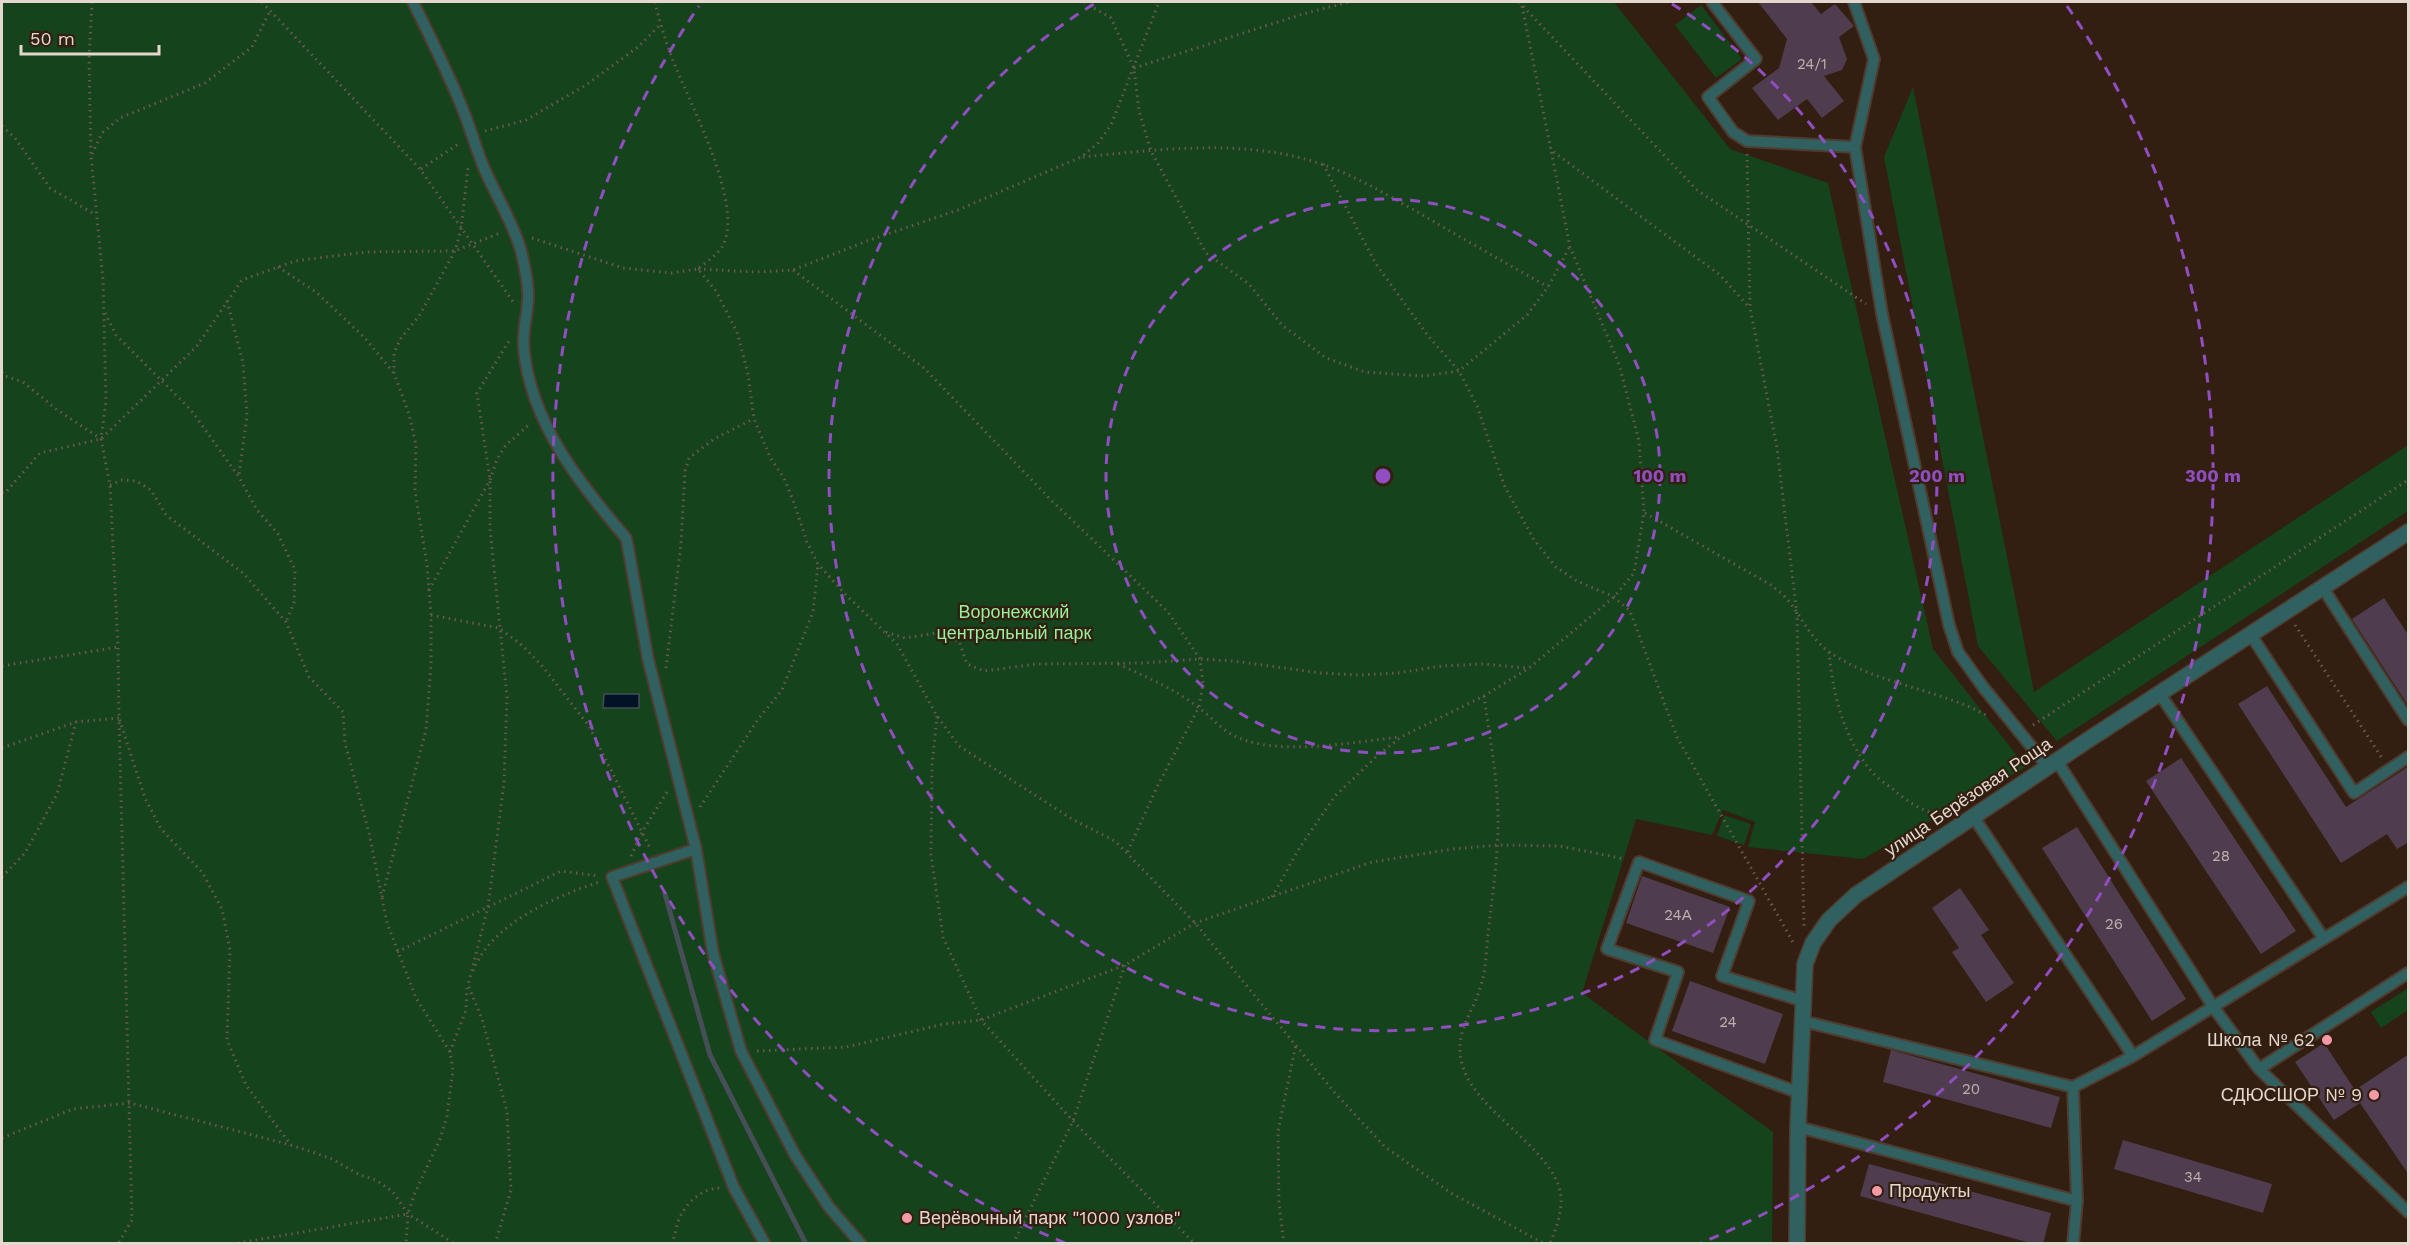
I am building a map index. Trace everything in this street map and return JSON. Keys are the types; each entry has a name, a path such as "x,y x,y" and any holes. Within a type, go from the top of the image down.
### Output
{"street":[{"name":"улица Берёзовая Роща","path":"1797,1244 1798,1127 1805,964 1813,943 1824,928 1856,895 1973,816 2322,588 2407,537"}],"lane":[{"path":"413,2 459,101 488,177 515,232 528,282 528,302 524,318 524,351 532,388 541,413 558,448 582,484 626,538 648,659 696,849 713,952 741,1051 795,1155 829,1207 861,1244"},
{"path":"1712,2 1756,58 1707,97 1733,132 1747,141 1855,147"},
{"path":"1854,2 1874,59 1855,147 1882,314 1949,626 1958,652 2021,734 2052,764 2214,1008 2259,1069 2409,1212"},
{"path":"2322,588 2409,720"},
{"path":"2251,635 2354,793 2409,757"},
{"path":"2160,694 2324,939"},
{"path":"1973,816 2133,1056"},
{"path":"696,849 612,877 734,1188 765,1244"},
{"path":"1800,1093 1655,1040 1678,972 1607,950 1639,862 1749,901 1722,976 1803,1001"},
{"path":"1802,1021 2073,1087 2133,1056 2214,1008 2409,887"},
{"path":"2259,1069 2409,973"},
{"path":"2073,1087 2077,1201 2073,1244"},
{"path":"1798,1127 2077,1201"}],"path":[{"path":"92,2 89,97 91,156 103,280 106,401 101,440 110,485 118,647 130,1103 132,1220 118,1244"},
{"path":"262,2 420,169 524,318 477,393 490,480 490,528 507,697 504,772 488,907 468,985 466,1010 450,1052"},
{"path":"655,2 660,25 719,171 729,216 722,247 698,269"},
{"path":"1084,2 1112,18 1134,68 1139,111 1151,151 1206,253 1249,284 1282,325 1326,358 1365,372 1424,376 1459,371 1527,315 1548,287 1570,247"},
{"path":"3,494 40,453 101,440 197,346 242,280 295,261 365,252 455,251 472,246 490,236 515,232 622,268 671,273 698,269 755,272 793,270 867,240 958,210 1081,157 1098,143 1111,125 1159,2"},
{"path":"1134,68 1303,14 1349,2"},
{"path":"1272,897 1300,847 1335,796 1378,755 1401,737 1484,696 1529,668 1614,597 1634,573 1644,512 1639,441 1619,364 1570,247 1521,3"},
{"path":"1521,3 1697,190 1882,314"},
{"path":"91,156 102,133 120,118 205,83 252,47 270,11"},
{"path":"420,169 472,134 526,120 586,85 638,47 660,25"},
{"path":"2,126 15,138 50,188 96,215"},
{"path":"394,373 394,353 401,338 420,316 455,251 461,230 472,134"},
{"path":"1747,141 1750,307 1777,448 1797,615 1804,929"},
{"path":"1081,157 1206,148 1253,150 1299,157 1323,164 1364,182 1548,287"},
{"path":"1551,150 1720,275 1750,307"},
{"path":"1323,164 1376,264 1428,337 1459,371 1477,406 1504,485 1534,540 1556,567 1577,580 1614,597 1630,611 1677,737 1805,964"},
{"path":"278,267 316,292 364,337 394,373 409,414 416,445 416,491 427,565 431,615 431,665 426,730 382,899"},
{"path":"698,269 717,291 737,332 748,374 754,419 771,459 789,489 802,520 807,542 818,564 844,593 897,644 937,716 959,746 1072,819 1115,841 1195,923 1335,1093 1384,1147 1451,1193 1545,1244"},
{"path":"793,270 924,368 1052,501 1168,612 1200,659 1203,683 1199,707 1158,785 1127,853"},
{"path":"227,302 243,363 247,416 239,477"},
{"path":"104,312 116,335 191,410 239,477 257,510 278,534 295,570 294,603 286,622"},
{"path":"2,372 5,376 23,382 56,409 101,440"},
{"path":"428,591 490,480 497,459 506,445 541,413"},
{"path":"665,677 681,544 684,471 689,458 714,439 754,419"},
{"path":"110,485 122,480 136,481 151,490 166,515 243,573 286,622 309,677 343,712 345,743 369,833 387,923 416,998 450,1052 453,1070 447,1116 440,1139 414,1195 408,1214 406,1244"},
{"path":"2021,734 2409,480"},
{"path":"1644,512 1771,585 1786,597 1812,638 1829,652 1869,672 1965,703 1993,718"},
{"path":"689,823 719,782 759,718 782,690 813,612 818,564"},
{"path":"431,615 499,628 523,646 543,667 589,726 657,862"},
{"path":"2294,624 2389,770"},
{"path":"885,631 905,638 936,633 959,641 967,664 984,671 1036,664 1144,663 1200,659 1233,661 1321,673 1360,675 1483,664 1529,668"},
{"path":"2,666 118,647"},
{"path":"1829,652 1833,688 1851,741 1874,773 1904,799 1932,814 1973,816"},
{"path":"1114,662 1164,684 1199,707 1231,735 1251,743 1273,746 1310,746 1401,737"},
{"path":"1484,696 1498,811 1498,845 1481,985 1466,1018 1460,1042 1463,1067 1474,1089 1547,1164 1557,1183 1562,1202 1559,1220 1550,1244"},
{"path":"937,716 932,766 931,855 944,937 981,1020 1073,1121 1195,1244"},
{"path":"2,748 76,722 119,718"},
{"path":"119,718 145,798 161,829 202,872 222,909 230,950 227,1040 246,1085 291,1145"},
{"path":"2,877 26,853 57,794 76,722"},
{"path":"495,1244 511,1190 507,1111 482,1019 468,985 478,957 494,938 553,901 570,892 612,877 630,858 642,832 663,802 674,776 675,762"},
{"path":"741,1051 846,1047 944,1024 981,1020 1125,964 1195,923 1372,862 1453,849 1498,845 1560,846 1639,862"},
{"path":"397,952 561,871 612,877"},
{"path":"1013,1244 1073,1121 1125,964"},
{"path":"1284,1244 1279,1204 1278,1131 1296,1044"},
{"path":"2,1138 73,1109 130,1103 291,1145 330,1158 360,1175 376,1180 393,1191 408,1214 455,1244"},
{"path":"671,1244 680,1216 693,1200 711,1188 734,1188"},
{"path":"232,1244 408,1214"}],"green space":[{"name":"Воронежский центральный парк","path":"2,2 1614,2 1730,149 1828,183 1933,649 2026,767 1863,859 1748,847 1755,822 1723,810 1712,835 1636,819 1582,993 1773,1132 1772,1243 2,1244"},
{"path":"1701,5 1742,59 1716,78 1675,25"},
{"path":"1913,87 2034,692 2408,445 2408,511 2057,741 1978,646 1884,157"},
{"path":"1724,815 1751,824 1744,845 1717,836"},
{"path":"2407,989 2408,1010 2381,1028 2371,1012"}],"water":[{"path":"604,694 639,694 639,708 603,708"}],"building":[{"path":"1758,2 1811,2 1821,14 1835,4 1854,26 1839,37 1847,59 1842,70 1824,76 1844,101 1822,118 1807,99 1778,120 1752,88 1779,68 1787,39"},
{"path":"2384,598 2409,636 2409,707 2352,619"},
{"path":"2267,686 2346,807 2409,766 2409,842 2397,849 2387,834 2341,863 2238,704"},
{"path":"2181,758 2296,931 2261,954 2146,781"},
{"path":"2077,827 2186,999 2152,1021 2042,848"},
{"path":"1642,876 1730,907 1713,953 1626,923"},
{"path":"1960,888 1989,930 1981,935 2014,983 1986,1002 1952,952 1959,948 1932,908"},
{"path":"1690,981 1783,1014 1765,1064 1672,1031"},
{"path":"2324,1043 2355,1090 2409,1054 2409,1175 2360,1103 2334,1120 2295,1062"},
{"path":"1891,1050 2060,1097 2051,1128 1883,1082"},
{"path":"2123,1140 2272,1184 2263,1213 2114,1169"},
{"path":"1869,1164 2051,1213 2043,1244 2034,1244 1860,1196"}],"waterway":[{"path":"665,894 710,1055 806,1244"}],"place":[{"name":"Школа № 62","path":"2327,1040"},
{"name":"СДЮСШОР № 9","path":"2374,1095"},
{"name":"Продукты","path":"1877,1191"},
{"name":"Верёвочный парк \"1000 узлов\"","path":"907,1218"}]}
